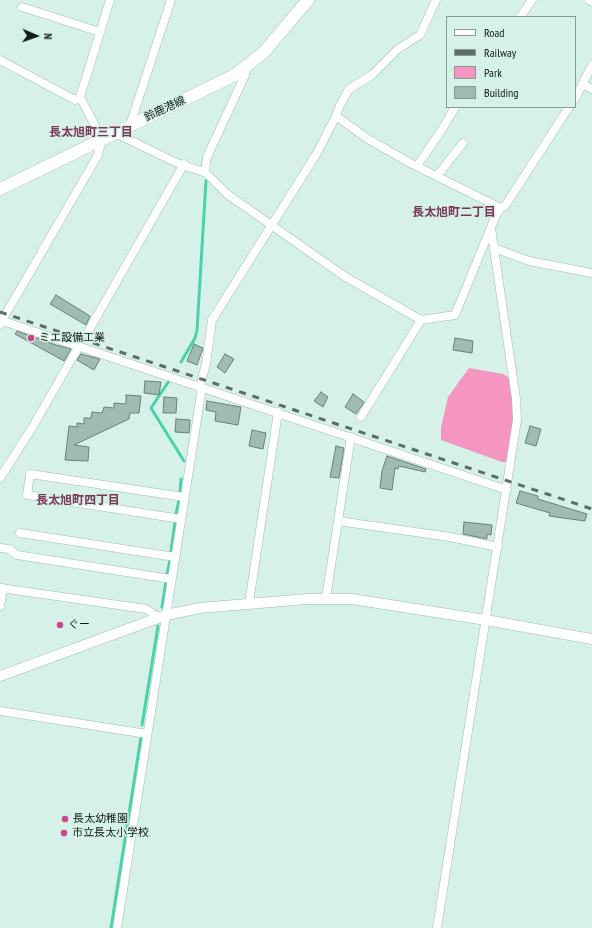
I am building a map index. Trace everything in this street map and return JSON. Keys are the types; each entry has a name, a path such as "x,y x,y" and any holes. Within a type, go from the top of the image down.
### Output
{"main road":[{"name":"鈴鹿港線","path":"0,189 130,125 214,86 246,67 264,52 308,0"}],"street":[{"path":"0,60 75,100 80,97 110,0"},
{"path":"130,125 171,0"},
{"path":"117,928 147,734 162,616 175,557 201,394 200,386 206,364 212,320 317,153 336,116 340,104 349,89 372,75 398,49 420,35 436,0"},
{"path":"521,16 532,0"},
{"path":"22,7 100,32"},
{"path":"576,96 592,65"},
{"path":"206,173 207,157 245,75 246,67"},
{"path":"583,84 592,89"},
{"path":"80,97 102,139 98,155 1,322 79,346 351,436 507,490"},
{"path":"417,166 454,108"},
{"path":"115,133 206,173 227,194 344,276 421,320 455,315 491,228 501,208 504,206 569,108"},
{"path":"336,116 368,139 417,166 501,208"},
{"path":"437,176 463,143"},
{"path":"89,330 184,164"},
{"path":"437,928 517,425 516,399 491,228"},
{"path":"494,248 529,261 592,273"},
{"path":"361,417 421,320"},
{"path":"0,478 32,428 79,346"},
{"path":"249,603 278,412"},
{"path":"326,598 351,436"},
{"path":"181,519 27,495 30,474 184,497"},
{"path":"338,521 450,537 498,547"},
{"path":"20,533 175,557"},
{"path":"0,548 9,549 17,555 171,578"},
{"path":"0,606 1,588 146,609 162,616"},
{"path":"0,676 162,616 200,608 326,598 352,599 486,620 592,639"},
{"path":"0,711 147,734"}],"green space":[{"path":"469,368 503,374 512,380 515,416 508,462 502,462 441,440 441,427 448,397"}],"building":[{"path":"56,295 90,316 86,325 50,304"},
{"path":"17,331 71,349 64,361 15,334"},
{"path":"455,338 473,341 472,353 453,350"},
{"path":"194,344 203,348 197,365 187,361"},
{"path":"81,354 100,359 94,370 77,360"},
{"path":"225,354 234,359 225,373 217,367"},
{"path":"145,381 161,382 159,395 144,393"},
{"path":"321,392 328,397 323,407 314,401"},
{"path":"353,394 364,402 356,414 345,407"},
{"path":"126,395 141,396 139,413 130,413 129,419 74,445 89,447 88,461 65,460 69,426 77,427 77,423 84,424 84,418 91,418 92,412 102,413 104,407 114,408 114,403 126,404"},
{"path":"164,397 177,398 176,413 163,413"},
{"path":"207,401 241,407 238,425 215,421 216,412 206,410"},
{"path":"176,419 190,420 189,433 175,432"},
{"path":"530,426 541,429 536,446 525,443"},
{"path":"252,430 266,433 263,449 249,446"},
{"path":"336,446 344,448 339,478 330,477"},
{"path":"387,456 426,469 425,472 399,466 398,469 395,468 392,490 380,488 382,471"},
{"path":"520,491 538,496 538,499 587,514 585,521 549,516 550,513 516,503"},
{"path":"464,522 492,525 491,535 487,534 487,539 463,534"}],"waterway":[{"path":"181,362 195,338 197,330 206,181"},
{"path":"169,381 151,408 184,461"},
{"path":"180,492 181,479"},
{"path":"176,514 179,500"},
{"path":"171,551 175,522"},
{"path":"167,574 170,560"},
{"path":"162,607 166,581"},
{"path":"142,725 158,626"},
{"path":"111,928 141,737"}],"railway":[{"path":"0,312 592,509"}],"place":[{"name":"ミエ設備工業","path":"31,338"},
{"name":"ぐー","path":"60,625"},
{"name":"長太幼稚園","path":"65,819"},
{"name":"市立長太小学校","path":"64,833"}],"district":[{"name":"長太旭町三丁目","path":"91,133"},
{"name":"長太旭町二丁目","path":"454,213"},
{"name":"長太旭町四丁目","path":"78,501"}]}
